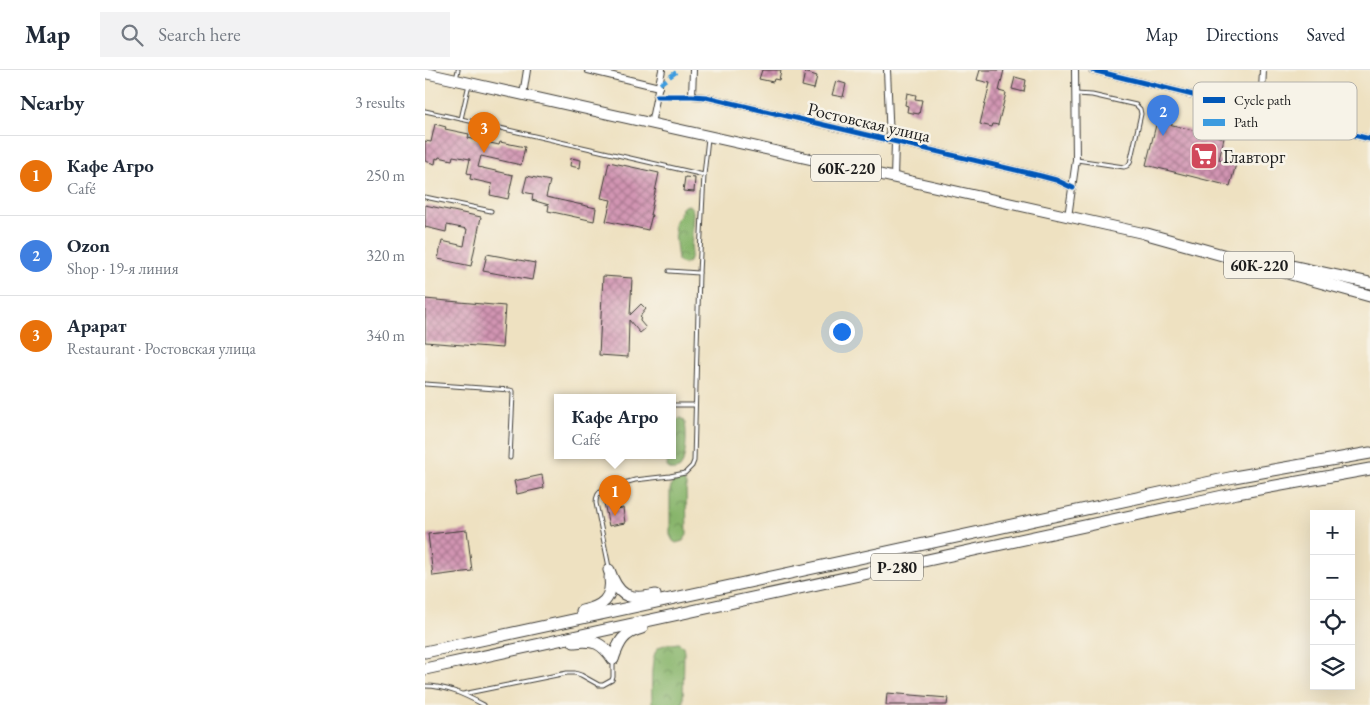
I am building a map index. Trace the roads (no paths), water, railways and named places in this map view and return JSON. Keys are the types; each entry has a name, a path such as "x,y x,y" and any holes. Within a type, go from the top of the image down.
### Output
{"highway":[{"name":"60К-220","path":"1147,234 1370,283"},
{"name":"60К-220","path":"1147,234 1370,296"},
{"name":"Р-280","path":"425,652 1234,477 1370,453"},
{"name":"Р-280","path":"425,670 1237,493 1370,469"},
{"path":"609,570 620,592 630,597 644,597 762,572 848,561"},
{"path":"425,646 591,609 603,603 609,595 611,584 609,570"},
{"path":"613,659 622,638 633,630 786,598 878,571"},
{"path":"425,670 459,667 586,641 602,646 613,659"}],"main road":[{"name":"60К-220","path":"425,73 457,75 469,83 1147,234"}],"street":[{"path":"523,95 527,70"},
{"path":"588,70 659,87"},
{"path":"651,124 662,70"},
{"path":"692,96 693,70"},
{"path":"887,70 894,178"},
{"path":"1068,217 1076,160 1075,70"},
{"path":"1092,70 1193,95"},
{"name":"Ростовская улица","path":"657,96 692,96 713,99 1041,176 1056,180 1073,188"},
{"path":"1357,136 1370,139"}],"lane":[{"path":"461,119 469,83"},
{"path":"1076,94 1093,95 1136,106 1140,109 1141,114 1127,166 1076,160"},
{"path":"425,111 704,175"},
{"path":"609,570 596,502 599,492 635,480 685,473 689,470 694,460 699,273 708,137"},
{"path":"425,197 491,211"},
{"path":"669,270 699,273"},
{"path":"425,384 513,391 510,458"},
{"path":"676,405 695,405"},
{"path":"463,694 567,673 575,673 599,685 603,685 612,680 613,659"},
{"path":"425,686 450,689 484,705"}],"place":[{"name":"Ozon","path":"1163,136"},
{"name":"Арарат","path":"484,153"},
{"name":"Главторг","path":"1204,156"},
{"name":"Кафе Агро","path":"615,516"}]}
